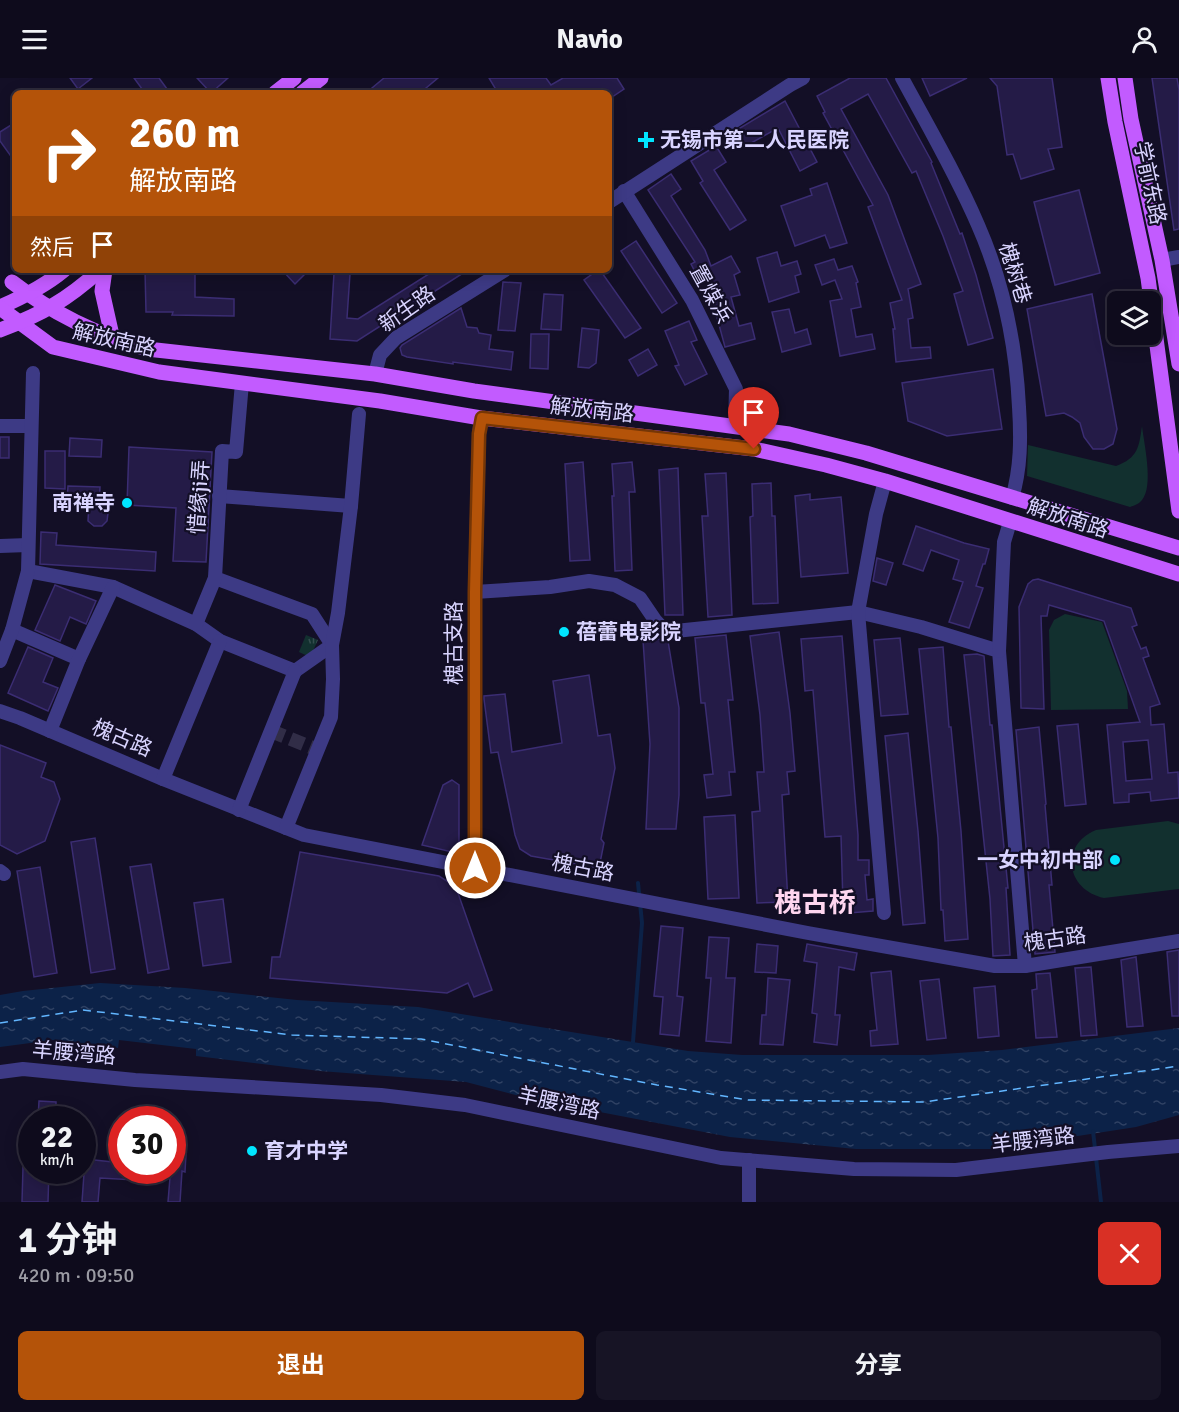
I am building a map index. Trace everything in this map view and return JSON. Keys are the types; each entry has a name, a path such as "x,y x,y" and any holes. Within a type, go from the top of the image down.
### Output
{"main road":[{"path":"279,90 294,78"},
{"path":"306,90 321,78"},
{"name":"学前东路","path":"1108,78 1148,278 1179,511"},
{"name":"学前东路","path":"1125,78 1131,119 1162,260 1179,364"},
{"path":"0,308 28,295 60,273"},
{"path":"0,330 49,309 72,295 97,273"},
{"path":"105,273 102,291 113,340"},
{"name":"解放南路","path":"12,282 49,309 113,340 147,349 375,374 789,434 866,453 1179,548"},
{"name":"解放南路","path":"0,308 53,347 159,372 380,401 482,418 754,449 826,465 885,481 1179,574"}],"street":[{"path":"612,200 803,78"},
{"name":"槐树巷","path":"902,78 978,225 1004,303 1013,344 1020,434 1018,479 1012,498"},
{"name":"置煤浜","path":"624,191 692,300 736,389 735,425"},
{"path":"1162,260 1179,257"},
{"name":"新生路","path":"375,374 380,355 396,338 500,273"},
{"path":"0,661 12,630 28,571 33,373"},
{"name":"惜缘ji弄","path":"196,624 215,578 222,451 236,452 242,382"},
{"path":"286,828 331,717 332,645 339,613 359,414"},
{"name":"槐古支路","path":"475,868 475,592 479,434 482,418"},
{"path":"0,426 31,426"},
{"path":"884,914 858,612 876,514 885,481"},
{"path":"219,496 351,506"},
{"path":"1010,522 1004,542 999,651 1025,966"},
{"path":"0,546 28,545"},
{"path":"28,571 113,587 196,624 220,640 295,671"},
{"path":"215,578 312,614 332,645"},
{"path":"475,592 550,587 589,581 615,585 640,598 666,632 858,612 921,627 999,651"},
{"path":"50,730 79,659 113,587"},
{"path":"12,630 79,659"},
{"path":"163,779 220,640"},
{"path":"239,810 295,671 332,645"},
{"name":"槐古路","path":"0,711 304,835 808,933 994,966 1025,966 1179,941"},
{"name":"羊腰湾路","path":"0,1072 23,1069 135,1080 381,1095 465,1105 721,1158 854,1169 956,1170 1179,1146"},
{"path":"749,1160 749,1202"}],"green space":[{"path":"1142,426 1148,475 1146,494 1135,505 1130,507 1027,476 1028,445 1116,466 1129,459 1136,451"},
{"path":"1065,614 1102,622 1127,691 1128,709 1051,710 1049,630 1054,620"},
{"path":"306,635 318,640 310,657 299,652"},
{"path":"1168,821 1179,824 1179,889 1104,898 1091,893 1075,877 1072,856 1076,846 1084,837 1096,830"}],"water":[{"path":"100,983 185,988 297,1000 418,1007 688,1051 742,1055 928,1055 1002,1050 1179,1028 1179,1115 1136,1127 993,1149 856,1149 730,1137 527,1098 466,1082 320,1071 196,1056 196,1049 119,1040 118,1048 53,1040 0,1047 0,995"}],"building":[{"path":"70,78 92,78 78,89"},
{"path":"134,78 159,78 168,90 143,90"},
{"path":"197,78 228,78 214,90 208,90"},
{"path":"384,78 438,78 424,90 370,90"},
{"path":"489,78 546,78 551,85 563,78 617,78 624,89 612,97 612,90 496,90"},
{"path":"850,78 886,78 932,162 960,234 962,233 993,338 968,345 954,294 963,291 943,236 916,171 912,173 868,94 841,109 888,195 921,284 908,289 913,318 908,319 911,348 930,347 931,358 896,362 893,329 895,329 890,303 902,300 868,207 873,205 823,113 825,112 817,96"},
{"path":"922,78 967,78 930,96"},
{"path":"990,78 1052,78 1062,147 1048,149 1054,169 1021,179 1013,154 1007,155 997,86"},
{"path":"1152,78 1177,78 1179,90 1179,229 1174,230"},
{"path":"785,101 817,162 800,171 778,128 744,147 735,131"},
{"path":"12,126 12,158 0,141 0,132"},
{"path":"716,146 726,162 714,170 746,220 730,230 700,183 703,181 691,161"},
{"path":"671,174 681,189 671,196 705,250 711,266 731,256 740,272 734,275 740,295 731,297 739,326 751,323 755,339 725,347 707,280 701,283 691,264 695,262 648,190"},
{"path":"827,183 847,243 830,248 825,235 795,246 781,206 812,195 810,189"},
{"path":"1079,190 1100,273 1055,285 1034,202"},
{"path":"636,241 677,303 662,313 621,251"},
{"path":"777,252 781,266 797,261 801,274 795,276 799,292 769,302 757,258"},
{"path":"834,259 838,270 852,266 858,282 856,283 861,307 851,309 856,337 872,334 875,349 840,356 830,301 842,299 835,280 822,285 815,265"},
{"path":"145,273 195,273 195,297 234,299 234,316 172,315 173,312 146,312"},
{"path":"285,273 306,273 295,284"},
{"path":"334,273 350,274 347,318 358,319 430,273 463,273 357,341 330,339"},
{"path":"594,273 602,273 641,328 625,338 584,280"},
{"path":"503,282 521,283 515,331 498,330"},
{"path":"544,294 563,295 561,330 541,329"},
{"path":"1092,294 1117,429 1113,444 1104,449 1093,449 1084,437 1080,423 1072,417 1064,413 1046,416 1027,309"},
{"path":"461,308 467,327 477,328 479,333 491,335 489,349 513,352 511,370 453,362 453,364 402,355 400,348 402,345"},
{"path":"789,309 795,333 807,329 811,344 782,352 772,312"},
{"path":"689,321 697,340 691,342 707,374 685,385 675,366 679,365 665,331"},
{"path":"582,328 599,330 596,363 589,368 578,367"},
{"path":"531,334 549,334 548,369 530,368"},
{"path":"648,349 657,365 638,376 629,360"},
{"path":"993,369 1002,429 947,436 908,421 902,383"},
{"path":"0,437 9,437 9,458 0,458"},
{"path":"70,438 102,440 101,457 69,456"},
{"path":"129,447 212,452 206,562 173,561 176,508 127,505"},
{"path":"45,451 65,451 65,489 45,488"},
{"path":"583,462 590,560 570,561 565,464"},
{"path":"632,462 635,492 629,492 632,570 615,571 612,464"},
{"path":"678,468 683,615 665,615 659,470"},
{"path":"726,473 732,615 708,617 702,516 708,516 705,474"},
{"path":"771,483 772,516 775,516 778,603 753,604 750,517 753,516 752,484"},
{"path":"68,486 100,487 99,504 108,513 107,521 102,526 94,526 88,521 89,502 67,501"},
{"path":"810,494 810,500 841,497 848,573 801,577 795,496"},
{"path":"916,526 989,549 976,586 983,588 969,628 949,622 963,582 953,579 959,560 931,550 923,571 903,564"},
{"path":"41,532 57,533 56,545 156,552 155,571 40,564"},
{"path":"877,558 893,563 886,585 873,581"},
{"path":"1038,579 1131,608 1137,625 1132,627 1141,649 1146,647 1149,656 1143,658 1160,704 1150,707 1151,725 1164,724 1168,773 1178,772 1179,798 1151,801 1150,792 1129,794 1129,802 1114,803 1107,725 1140,722 1104,621 1049,605 1047,616 1041,616 1044,709 1021,708 1019,607 1028,584","holes":["1148,740 1152,779 1126,781 1123,742"]},
{"path":"55,585 96,601 86,624 70,617 60,641 35,630"},
{"path":"779,632 795,771 787,772 789,794 782,795 788,902 757,903 752,812 760,811 757,772 764,772 760,715 750,636"},
{"path":"726,635 733,700 728,700 735,772 729,772 731,795 707,798 704,775 713,774 705,703 701,703 695,638"},
{"path":"842,636 858,860 869,860 869,875 865,875 867,900 873,899 873,911 849,913 848,903 843,904 841,836 825,837 813,690 805,691 801,639"},
{"path":"900,638 908,714 881,716 874,640"},
{"path":"643,640 668,641 679,708 679,795 676,829 646,829 650,744"},
{"path":"28,647 53,658 43,682 58,688 48,711 8,693"},
{"path":"943,647 949,727 951,727 961,831 968,939 945,941 943,910 941,910 938,838 919,649"},
{"path":"964,655 984,656 990,725 992,725 1008,888 1006,888 1010,955 993,956 990,899"},
{"path":"589,675 598,736 610,734 615,768 601,839 604,843 599,868 531,856 520,849 498,752 491,753 484,699 484,696 505,694 512,752 562,743 553,681"},
{"path":"1078,724 1086,804 1065,806 1057,726"},
{"path":"1039,727 1055,952 1035,954 1016,730"},
{"path":"908,733 925,923 903,925 885,736"},
{"path":"0,745 46,763 41,777 54,782 60,799 45,841 17,854 0,845"},
{"path":"452,780 459,785 459,844 452,852 422,845 443,785"},
{"path":"735,815 739,898 708,899 704,817"},
{"path":"95,838 115,969 91,973 71,842"},
{"path":"300,852 439,876 450,883 458,893 492,990 474,997 468,983 447,993 270,978 272,957 280,957"},
{"path":"151,864 169,969 148,973 130,867"},
{"path":"40,867 57,973 34,977 17,871"},
{"path":"223,899 231,962 203,966 194,903"},
{"path":"661,926 683,928 677,996 683,997 679,1036 660,1034 663,997 654,996"},
{"path":"709,937 729,938 726,978 735,978 731,1043 706,1041 711,978 706,978"},
{"path":"757,944 778,946 776,973 755,972"},
{"path":"807,944 857,953 854,970 839,967 835,1015 840,1015 837,1045 814,1042 817,1014 812,1013 817,963 804,961"},
{"path":"1179,950 1179,1016 1172,1016 1167,952"},
{"path":"1136,957 1143,1026 1127,1027 1121,960"},
{"path":"1091,967 1097,1035 1081,1036 1075,968"},
{"path":"891,971 898,1044 871,1046 870,1031 877,1030 871,973"},
{"path":"1050,973 1057,1037 1036,1038 1032,990 1037,989 1036,974"},
{"path":"768,978 790,980 783,1045 760,1044 762,1015 766,1015"},
{"path":"939,979 946,1038 927,1040 920,981"},
{"path":"995,986 999,1036 978,1038 974,988"},
{"path":"39,1101 56,1102 56,1106 39,1106"},
{"path":"96,1160 108,1161 108,1178 100,1178 98,1202 82,1202 83,1184 96,1184"},
{"path":"23,1184 49,1184 48,1202 22,1202"},
{"path":"169,1184 181,1184 180,1202 168,1202"}],"waterway":[{"path":"633,1042 642,923 638,883"},
{"path":"1093,1131 1101,1202"}],"ferry route":[{"path":"0,1023 83,1010 292,1035 421,1039 657,1085 748,1100 924,1102 1179,1066"}],"tunnel":[{"path":"271,731 318,750"}],"place":[{"name":"无锡市第二人民医院","path":"646,140"},
{"name":"南禅寺","path":"127,503"},
{"name":"蓓蕾电影院","path":"564,632"},
{"name":"一女中初中部","path":"1115,860"},
{"name":"育才中学","path":"252,1151"}],"district":[{"name":"槐古桥","path":"815,903"}],"route":[{"path":"475,868 475,592 479,434 482,418 754,449"}]}
